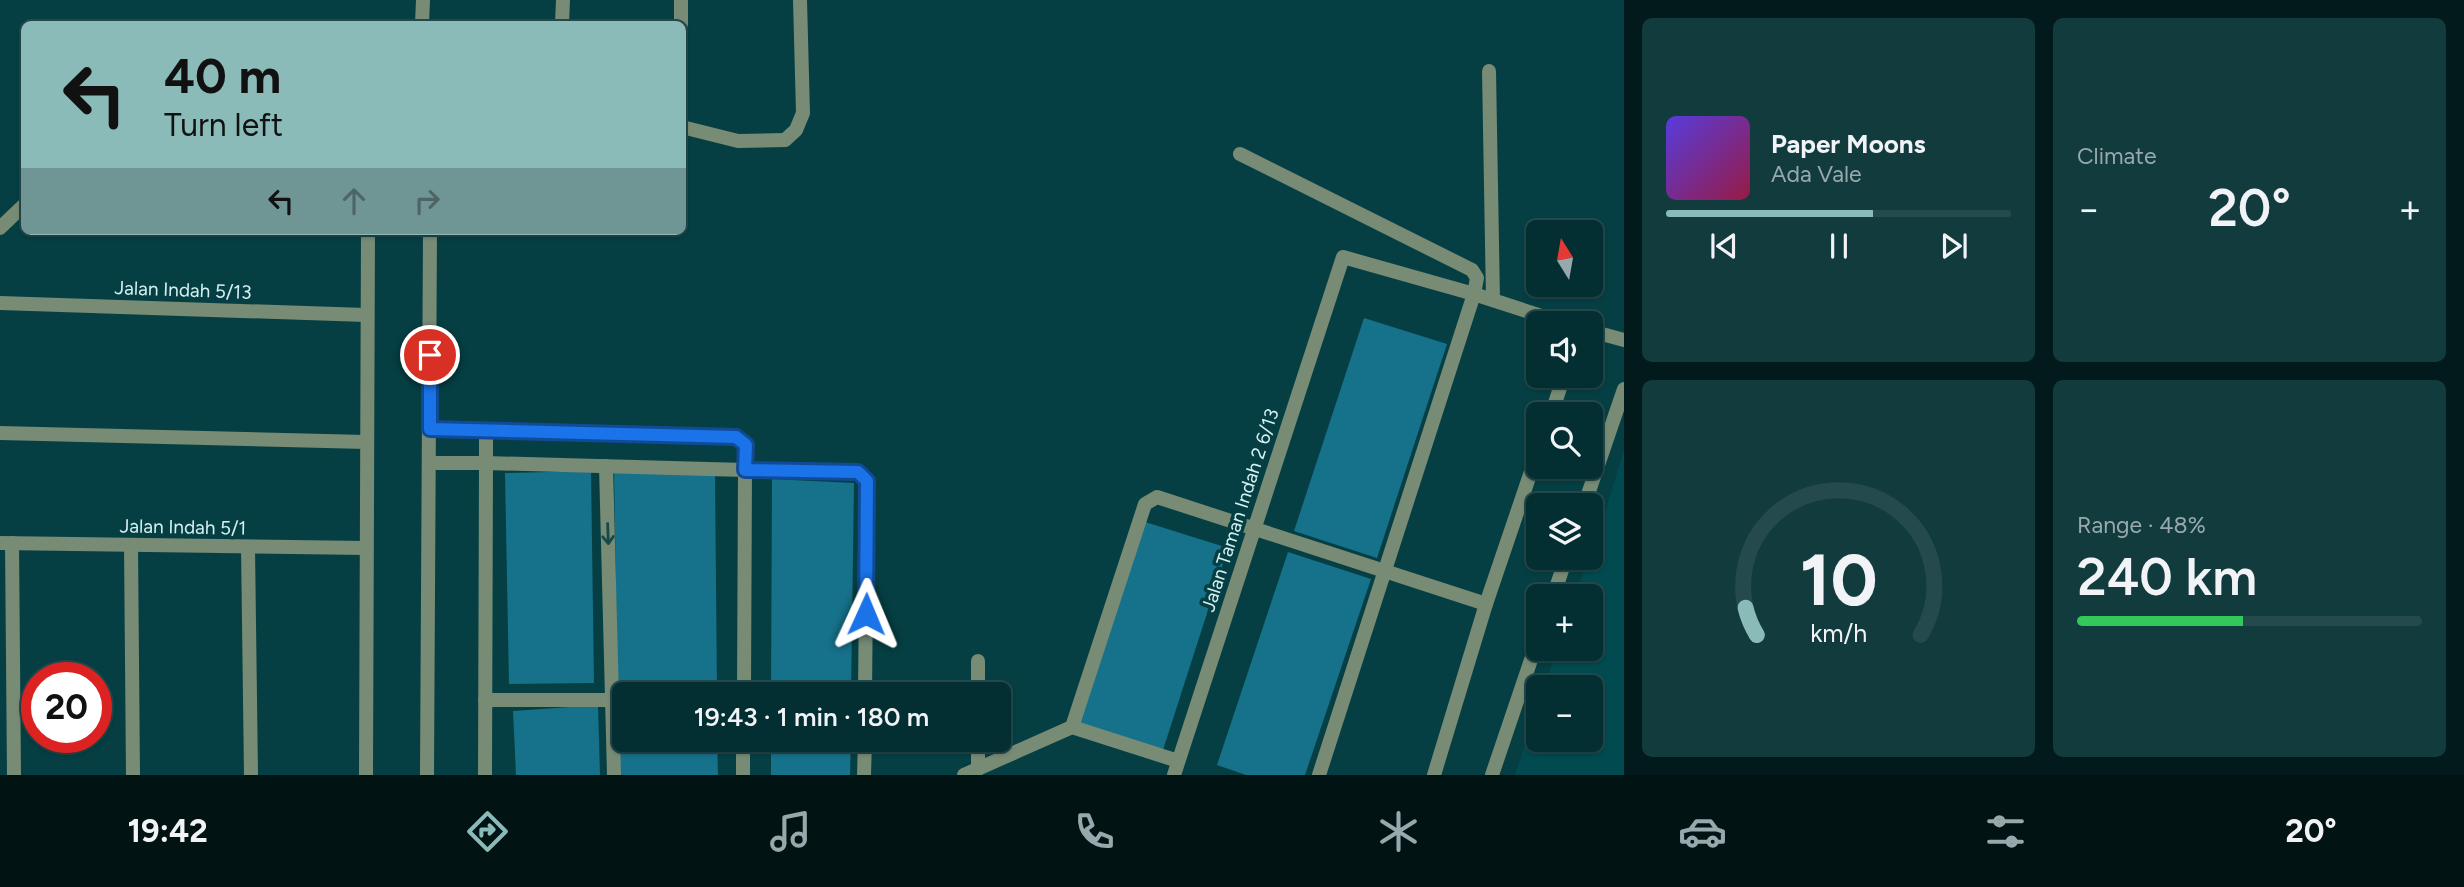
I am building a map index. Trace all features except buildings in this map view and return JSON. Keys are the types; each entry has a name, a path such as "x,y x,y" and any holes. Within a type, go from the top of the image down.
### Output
{"street":[{"path":"422,21 423,0"},
{"path":"562,21 563,0"},
{"path":"681,0 681,21"},
{"path":"686,128 738,141 785,139 796,130 803,113 800,0"},
{"path":"1489,71 1493,300"},
{"path":"1240,154 1472,270 1477,278 1319,775"},
{"path":"0,228 21,208"},
{"path":"366,775 368,235"},
{"path":"427,775 430,235"},
{"name":"Jalan Taman Indah 2 6/13","path":"1176,768 1343,257 1474,293"},
{"path":"1474,293 1526,311"},
{"name":"Jalan Indah 5/13","path":"0,303 366,315"},
{"path":"1603,334 1624,340"},
{"path":"1588,493 1624,389"},
{"path":"430,429 736,437 746,445 744,682"},
{"path":"485,775 486,430"},
{"path":"0,433 366,442"},
{"path":"430,463 858,472 867,481 865,682"},
{"path":"485,700 612,700 606,466"},
{"path":"1434,775 1486,604 1528,479"},
{"path":"1072,727 1145,504 1157,497 1486,604"},
{"path":"6,543 14,775"},
{"name":"Jalan Indah 5/1","path":"6,543 366,548"},
{"path":"131,546 133,775"},
{"path":"248,547 251,775"},
{"path":"978,661 978,682"},
{"path":"1492,775 1531,661"},
{"path":"964,775 1072,727 1176,768"},
{"path":"613,752 614,775"},
{"path":"743,752 743,775"},
{"path":"864,775 865,752"},
{"path":"978,752 978,769"}],"shaded area":[{"path":"1624,450 1624,775 1515,775 1526,742 1526,752 1603,752 1603,675 1548,675 1553,661 1603,661 1603,584 1579,584 1584,570 1603,570 1603,519"}],"route":[{"path":"430,355 430,429 736,437 746,445 745,470 858,472 867,481 866,614"}]}
